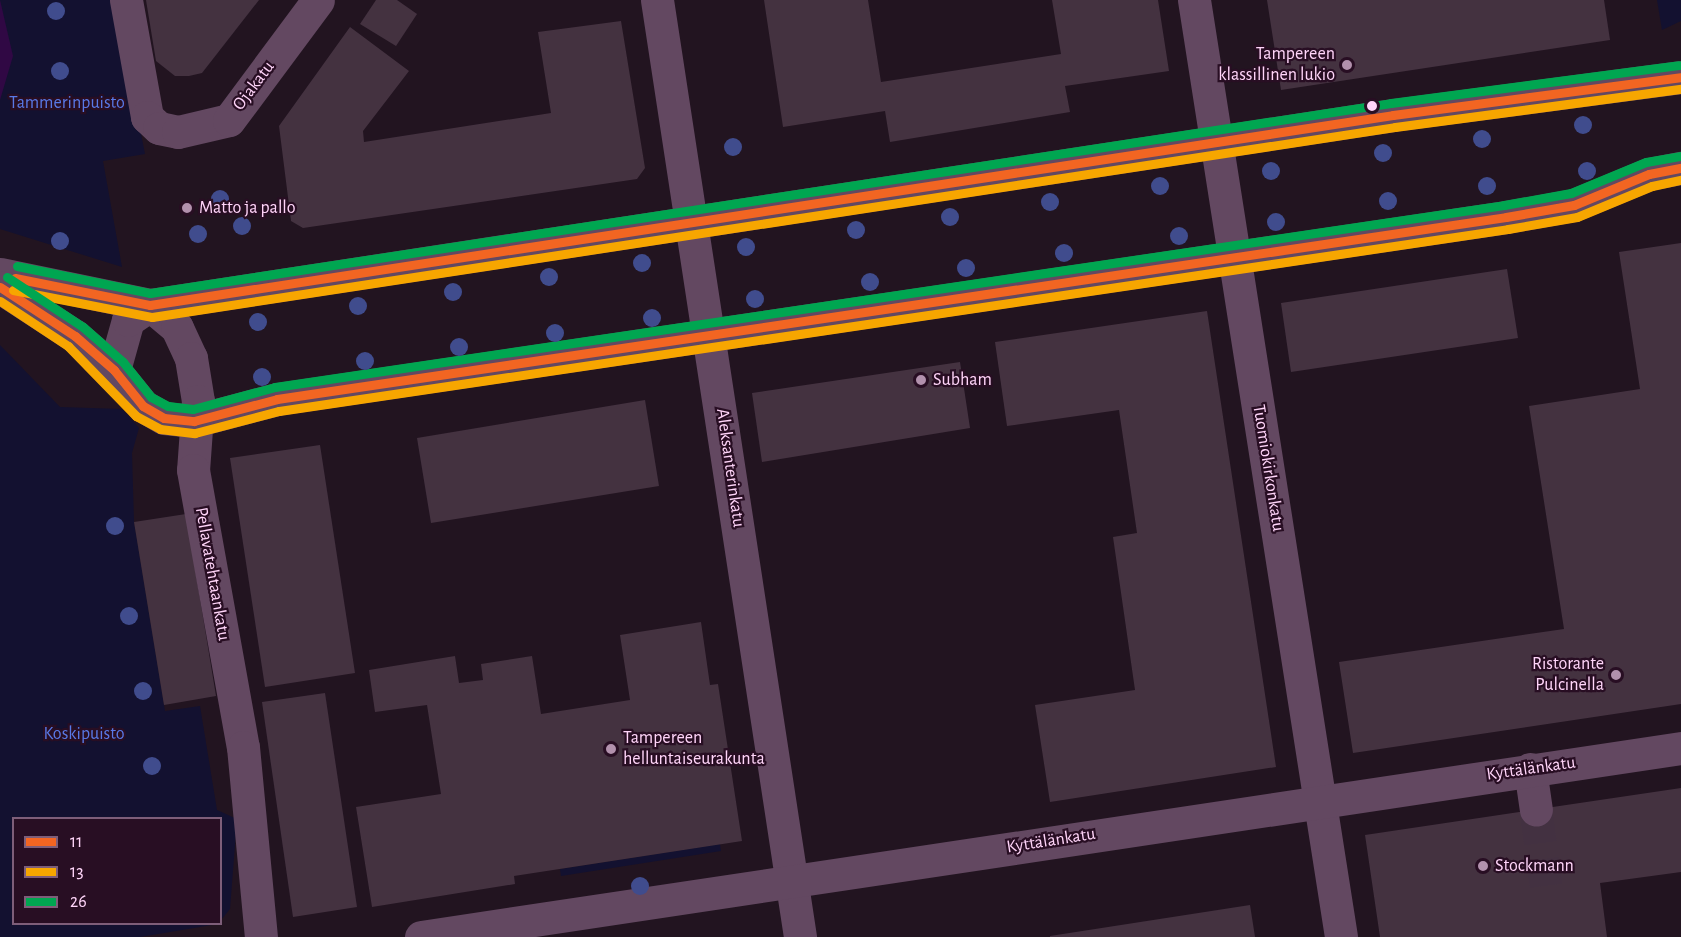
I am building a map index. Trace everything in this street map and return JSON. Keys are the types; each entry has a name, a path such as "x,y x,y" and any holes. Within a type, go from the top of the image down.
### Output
{"street":[{"name":"Ojakatu","path":"126,0 147,117 167,132 217,127 229,120 318,0"},
{"name":"Aleksanterinkatu","path":"657,0 710,333 800,937"},
{"name":"Tuomiokirkonkatu","path":"1194,0 1341,937"},
{"path":"0,274 150,305 1216,142 1681,77"},
{"path":"0,288 75,336 114,370 143,406 194,435 277,399 1574,205 1649,174 1681,168"},
{"path":"114,370 128,320 150,305"},
{"name":"Pellavatehtaankatu","path":"150,305 177,328 191,358 198,401 193,470 243,747 261,937"},
{"name":"Kyttälänkatu","path":"421,937 792,882 1320,798 1681,748"},
{"path":"1530,769 1536,810"}],"green space":[{"name":"Tammerinpuisto","path":"0,0 115,0 145,154 103,161 122,267 0,229"},
{"path":"1657,0 1681,0 1681,21 1662,30"},
{"name":"Koskipuisto","path":"0,345 60,407 122,409 139,428 132,453 134,522 165,711 200,706 217,810 237,819 230,909 222,919 222,817 12,817 12,925 212,925 140,937 0,937"},
{"path":"720,844 721,851 561,876 560,869"}],"shaded area":[{"path":"0,0 13,56 0,100"}],"building":[{"path":"146,0 259,0 202,73 175,76 156,61"},
{"path":"376,0 397,0 417,14 396,46 360,24"},
{"path":"764,0 868,0 881,82 1061,54 1052,0 1158,0 1169,71 1065,86 1070,112 890,142 885,111 783,127"},
{"name":"Tampereen klassillinen lukio","path":"1267,0 1604,0 1610,40 1281,90"},
{"path":"621,21 645,168 637,179 303,228 291,221 279,126 350,27 409,71 363,131 364,142 551,113 538,32"},
{"path":"1681,243 1681,704 1353,753 1339,662 1564,629 1529,406 1640,389 1619,252"},
{"path":"1507,269 1518,338 1291,372 1281,303"},
{"path":"1207,311 1276,767 1050,802 1035,705 1135,690 1113,537 1137,533 1119,410 1007,426 995,342"},
{"path":"960,362 970,428 762,462 752,393"},
{"path":"645,400 659,486 431,523 417,438"},
{"path":"320,445 355,673 265,687 230,458"},
{"path":"186,514 216,696 164,705 134,522"},
{"name":"Tampereen helluntaiseurakunta","path":"701,622 710,685 718,684 742,841 514,876 515,884 372,907 356,807 441,794 427,705 375,712 369,670 455,656 459,683 483,680 481,664 532,656 541,714 630,700 620,635"},
{"path":"325,693 357,907 293,917 262,702"},
{"name":"Stockmann","path":"1681,788 1681,872 1600,883 1607,937 1380,937 1365,835"},
{"path":"1250,905 1255,937 1050,937 1050,936"}],"tunnel":[{"path":"1536,810 1546,885"}],"transit line":[{"name":"26","path":"17,266 150,293 1391,103 1679,65"},
{"name":"11","path":"15,278 150,305 1393,115 1681,77"},
{"name":"13","path":"13,290 152,317 1395,127 1681,89"},
{"name":"26","path":"7,277 83,327 123,362 151,397 168,406 193,409 275,387 1504,205 1571,193 1646,162 1679,156"},
{"name":"11","path":"0,287 75,336 114,370 143,406 164,418 194,421 277,399 1506,217 1574,205 1649,174 1681,168"},
{"name":"13","path":"0,301 68,346 136,416 160,429 195,433 279,411 1508,229 1577,217 1652,186 1681,180"}],"place":[{"name":"Tampereen klassillinen lukio","path":"1347,65"},
{"name":"Matto ja pallo","path":"187,208"},
{"name":"Subham","path":"921,380"},
{"name":"Ristorante Pulcinella","path":"1616,675"},
{"name":"Tampereen helluntaiseurakunta","path":"611,749"},
{"name":"Stockmann","path":"1483,866"}]}
